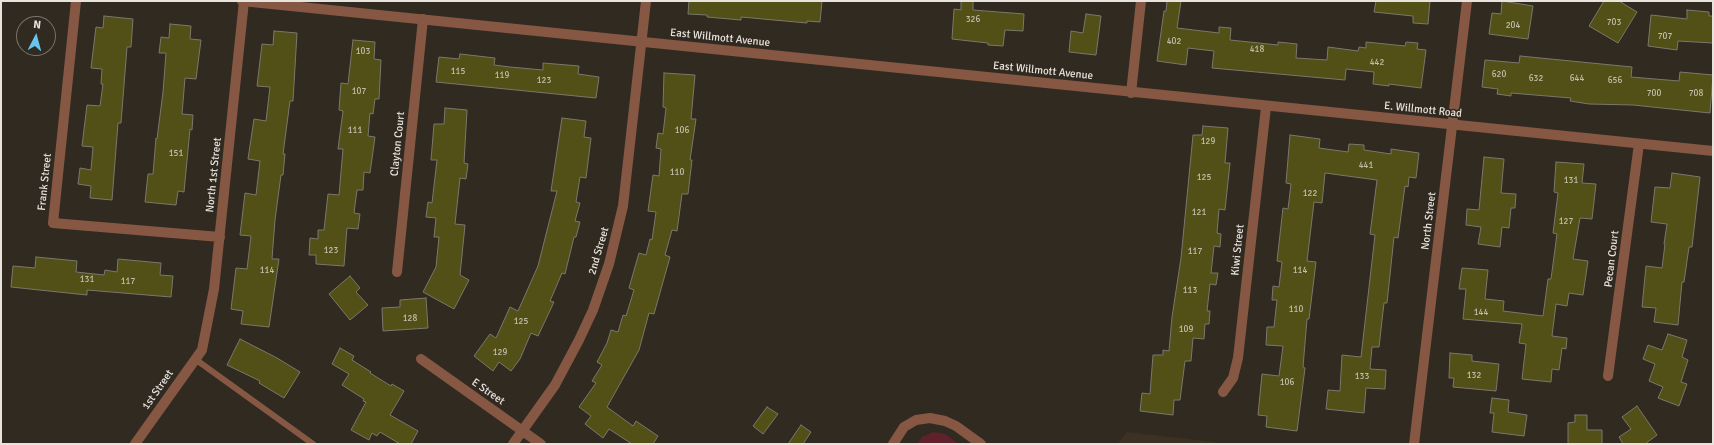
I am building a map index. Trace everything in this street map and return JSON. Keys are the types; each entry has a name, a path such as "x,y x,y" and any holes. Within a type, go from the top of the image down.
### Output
{"street":[{"name":"Frank Street","path":"76,1 53,223 220,237"},
{"name":"North 1st Street","path":"202,350 214,289 243,1"},
{"name":"East Willmott Avenue","path":"243,1 308,4 423,19 1131,92"},
{"name":"2nd Street","path":"513,444 555,385 580,340 593,310 609,264 623,206 646,1"},
{"path":"1131,92 1141,1"},
{"name":"North Street","path":"1414,444 1467,1"},
{"name":"Clayton Court","path":"397,272 423,19"},
{"name":"E. Willmott Road","path":"1131,92 1266,107 1713,151"},
{"name":"Kiwi Street","path":"1223,392 1233,378 1238,358 1266,107"},
{"name":"Pecan Court","path":"1608,376 1639,144"},
{"name":"1st Street","path":"135,444 202,350"},
{"name":"E Street","path":"421,359 541,444"},
{"path":"892,444 904,427 916,420 930,418 945,421 956,426 981,444"}],"lane":[{"path":"195,359 313,444"}],"shaded area":[{"path":"933,432 945,434 959,444 917,444 922,437"},
{"path":"1127,432 1232,444 1117,444"}],"building":[{"path":"689,1 822,1 820,22 807,21 807,23 741,17 741,20 688,14"},
{"path":"961,1 973,1 973,10 1024,14 1023,31 1005,30 1003,46 952,39 954,9 961,10"},
{"path":"1167,1 1181,1 1177,28 1219,33 1219,27 1231,28 1230,40 1278,45 1278,42 1297,44 1296,58 1327,60 1328,47 1358,51 1359,47 1366,48 1366,42 1405,46 1406,42 1418,43 1417,49 1426,50 1421,88 1389,84 1389,86 1373,84 1374,72 1346,69 1345,80 1212,68 1214,51 1188,48 1186,65 1157,61 1164,11 1166,11"},
{"path":"1376,1 1430,1 1428,24 1413,23 1413,16 1374,12"},
{"path":"1502,1 1533,6 1528,39 1489,34 1492,13 1501,14"},
{"path":"1604,1 1619,1 1637,12 1618,43 1589,26"},
{"path":"1687,10 1709,12 1709,16 1713,16 1713,43 1678,41 1677,50 1648,46 1651,15 1687,19"},
{"path":"1086,14 1101,16 1096,55 1069,52 1071,31 1083,33"},
{"path":"104,16 133,19 131,47 127,47 121,123 118,123 112,200 90,198 91,186 78,184 80,168 91,170 93,147 82,146 87,105 100,106 103,84 101,84 102,69 91,68 96,27 103,28"},
{"path":"170,24 191,26 190,39 201,40 196,79 185,78 182,114 193,115 192,130 190,129 184,192 178,191 176,205 145,202 148,174 153,174 156,138 157,139 163,92 166,53 159,53 161,37 169,38"},
{"path":"274,31 297,33 293,101 290,101 283,154 285,154 283,175 281,175 275,220 272,259 279,259 269,327 241,324 243,311 231,309 236,268 247,269 251,236 240,235 245,193 256,195 260,161 248,159 254,119 266,121 270,87 257,86 262,44 273,45"},
{"path":"353,40 375,42 374,59 381,60 379,99 375,99 373,114 370,113 368,136 375,137 370,173 364,172 363,190 357,190 354,213 360,214 358,229 347,228 344,266 316,264 316,255 309,255 310,238 318,239 318,230 324,230 328,194 339,195 343,149 338,149 343,111 339,110 341,83 348,84"},
{"path":"460,54 495,58 494,65 510,67 543,70 543,63 579,66 578,74 599,77 596,98 436,82 439,57 459,59"},
{"path":"1520,56 1632,67 1631,77 1679,81 1680,72 1713,75 1710,113 1633,105 1589,104 1570,101 1571,98 1511,93 1511,96 1497,94 1498,89 1482,87 1485,60 1519,63"},
{"path":"664,73 695,75 691,119 696,119 690,160 692,160 688,194 682,194 677,231 672,230 665,255 670,257 654,314 649,313 639,350 607,407 633,426 636,421 658,436 653,444 632,444 609,429 603,438 585,424 591,416 579,407 596,383 592,381 602,365 597,362 607,343 611,330 618,332 623,315 626,316 634,290 629,288 639,253 646,255 650,239 652,240 656,212 648,211 653,175 659,176 661,149 656,148 658,133 663,134 666,108 663,107"},
{"path":"445,108 467,110 464,163 468,164 466,179 460,178 455,224 465,225 460,275 469,280 454,309 423,292 436,267 439,237 434,237 436,218 426,217 428,202 432,203 437,160 431,160 434,124 444,124"},
{"path":"562,118 586,121 584,137 591,138 586,178 580,177 576,202 580,203 575,221 580,222 576,237 574,237 565,274 562,273 550,301 554,302 538,336 531,333 520,359 511,371 499,362 493,371 474,356 490,334 496,338 510,307 518,311 538,266 557,191 551,191"},
{"path":"1203,126 1228,128 1225,163 1230,163 1225,210 1219,209 1217,233 1221,234 1220,247 1214,246 1211,273 1218,273 1216,285 1210,284 1207,311 1210,311 1209,324 1205,324 1204,339 1193,338 1191,361 1185,361 1180,400 1174,400 1173,415 1140,411 1142,393 1150,394 1153,355 1163,355 1163,350 1169,351 1172,317 1181,258 1193,135 1202,135"},
{"path":"1290,135 1320,139 1319,148 1348,152 1349,144 1364,145 1364,150 1391,154 1391,149 1419,153 1416,178 1409,177 1408,187 1405,186 1398,238 1394,237 1387,303 1384,303 1379,347 1372,347 1370,369 1386,370 1385,389 1366,388 1364,413 1326,409 1328,390 1340,391 1342,355 1361,357 1375,235 1370,234 1377,180 1325,173 1322,203 1314,202 1307,261 1316,262 1309,319 1307,319 1303,367 1305,368 1297,431 1266,427 1267,416 1258,415 1262,374 1279,376 1283,346 1266,345 1267,327 1274,327 1277,300 1272,300 1273,286 1279,287 1282,262 1277,261 1283,208 1288,209 1291,184 1286,183"},
{"path":"1484,157 1504,159 1501,193 1516,194 1515,208 1511,208 1509,228 1502,227 1500,247 1478,244 1481,227 1466,225 1467,209 1479,210"},
{"path":"1556,162 1584,164 1582,183 1596,184 1592,219 1580,218 1573,259 1588,261 1583,295 1569,293 1567,306 1556,304 1552,336 1567,338 1566,349 1562,348 1559,370 1552,369 1551,382 1522,379 1526,344 1519,343 1522,324 1463,319 1466,289 1459,289 1462,268 1488,270 1485,299 1504,301 1503,311 1543,316 1548,279 1551,279 1557,234 1553,233 1558,193 1554,192"},
{"path":"1672,173 1700,177 1692,247 1689,247 1684,282 1682,282 1678,325 1654,322 1656,308 1642,307 1646,266 1662,268 1665,244 1667,224 1651,222 1655,187 1670,188"},
{"path":"36,257 77,261 76,272 104,275 105,270 117,272 118,259 161,263 160,275 173,276 171,297 87,290 87,295 11,287 13,266 35,268"},
{"path":"350,276 360,288 356,292 368,305 350,320 329,294"},
{"path":"426,298 428,328 383,331 382,308 400,307 400,300"},
{"path":"1668,334 1687,340 1682,357 1688,360 1681,382 1687,384 1679,406 1658,398 1663,387 1649,381 1655,364 1643,359 1648,345 1662,350"},
{"path":"240,339 300,372 284,398 259,383 260,381 227,365"},
{"path":"340,348 354,356 352,360 371,372 370,373 391,386 392,384 404,391 390,415 418,431 411,444 400,444 380,432 377,436 372,433 369,440 351,430 366,402 363,401 364,399 342,385 349,374 332,364"},
{"path":"1450,353 1472,355 1472,361 1499,364 1496,391 1453,387 1454,378 1449,378"},
{"path":"1492,398 1509,400 1508,412 1527,415 1524,436 1492,432 1494,413 1490,413"},
{"path":"1637,406 1657,435 1645,444 1623,444 1619,437 1631,429 1622,417"},
{"path":"767,407 778,414 763,434 753,426"},
{"path":"1575,415 1587,415 1587,430 1602,430 1602,444 1568,444 1568,423 1575,422"},
{"path":"801,425 811,432 803,444 788,444"}]}
